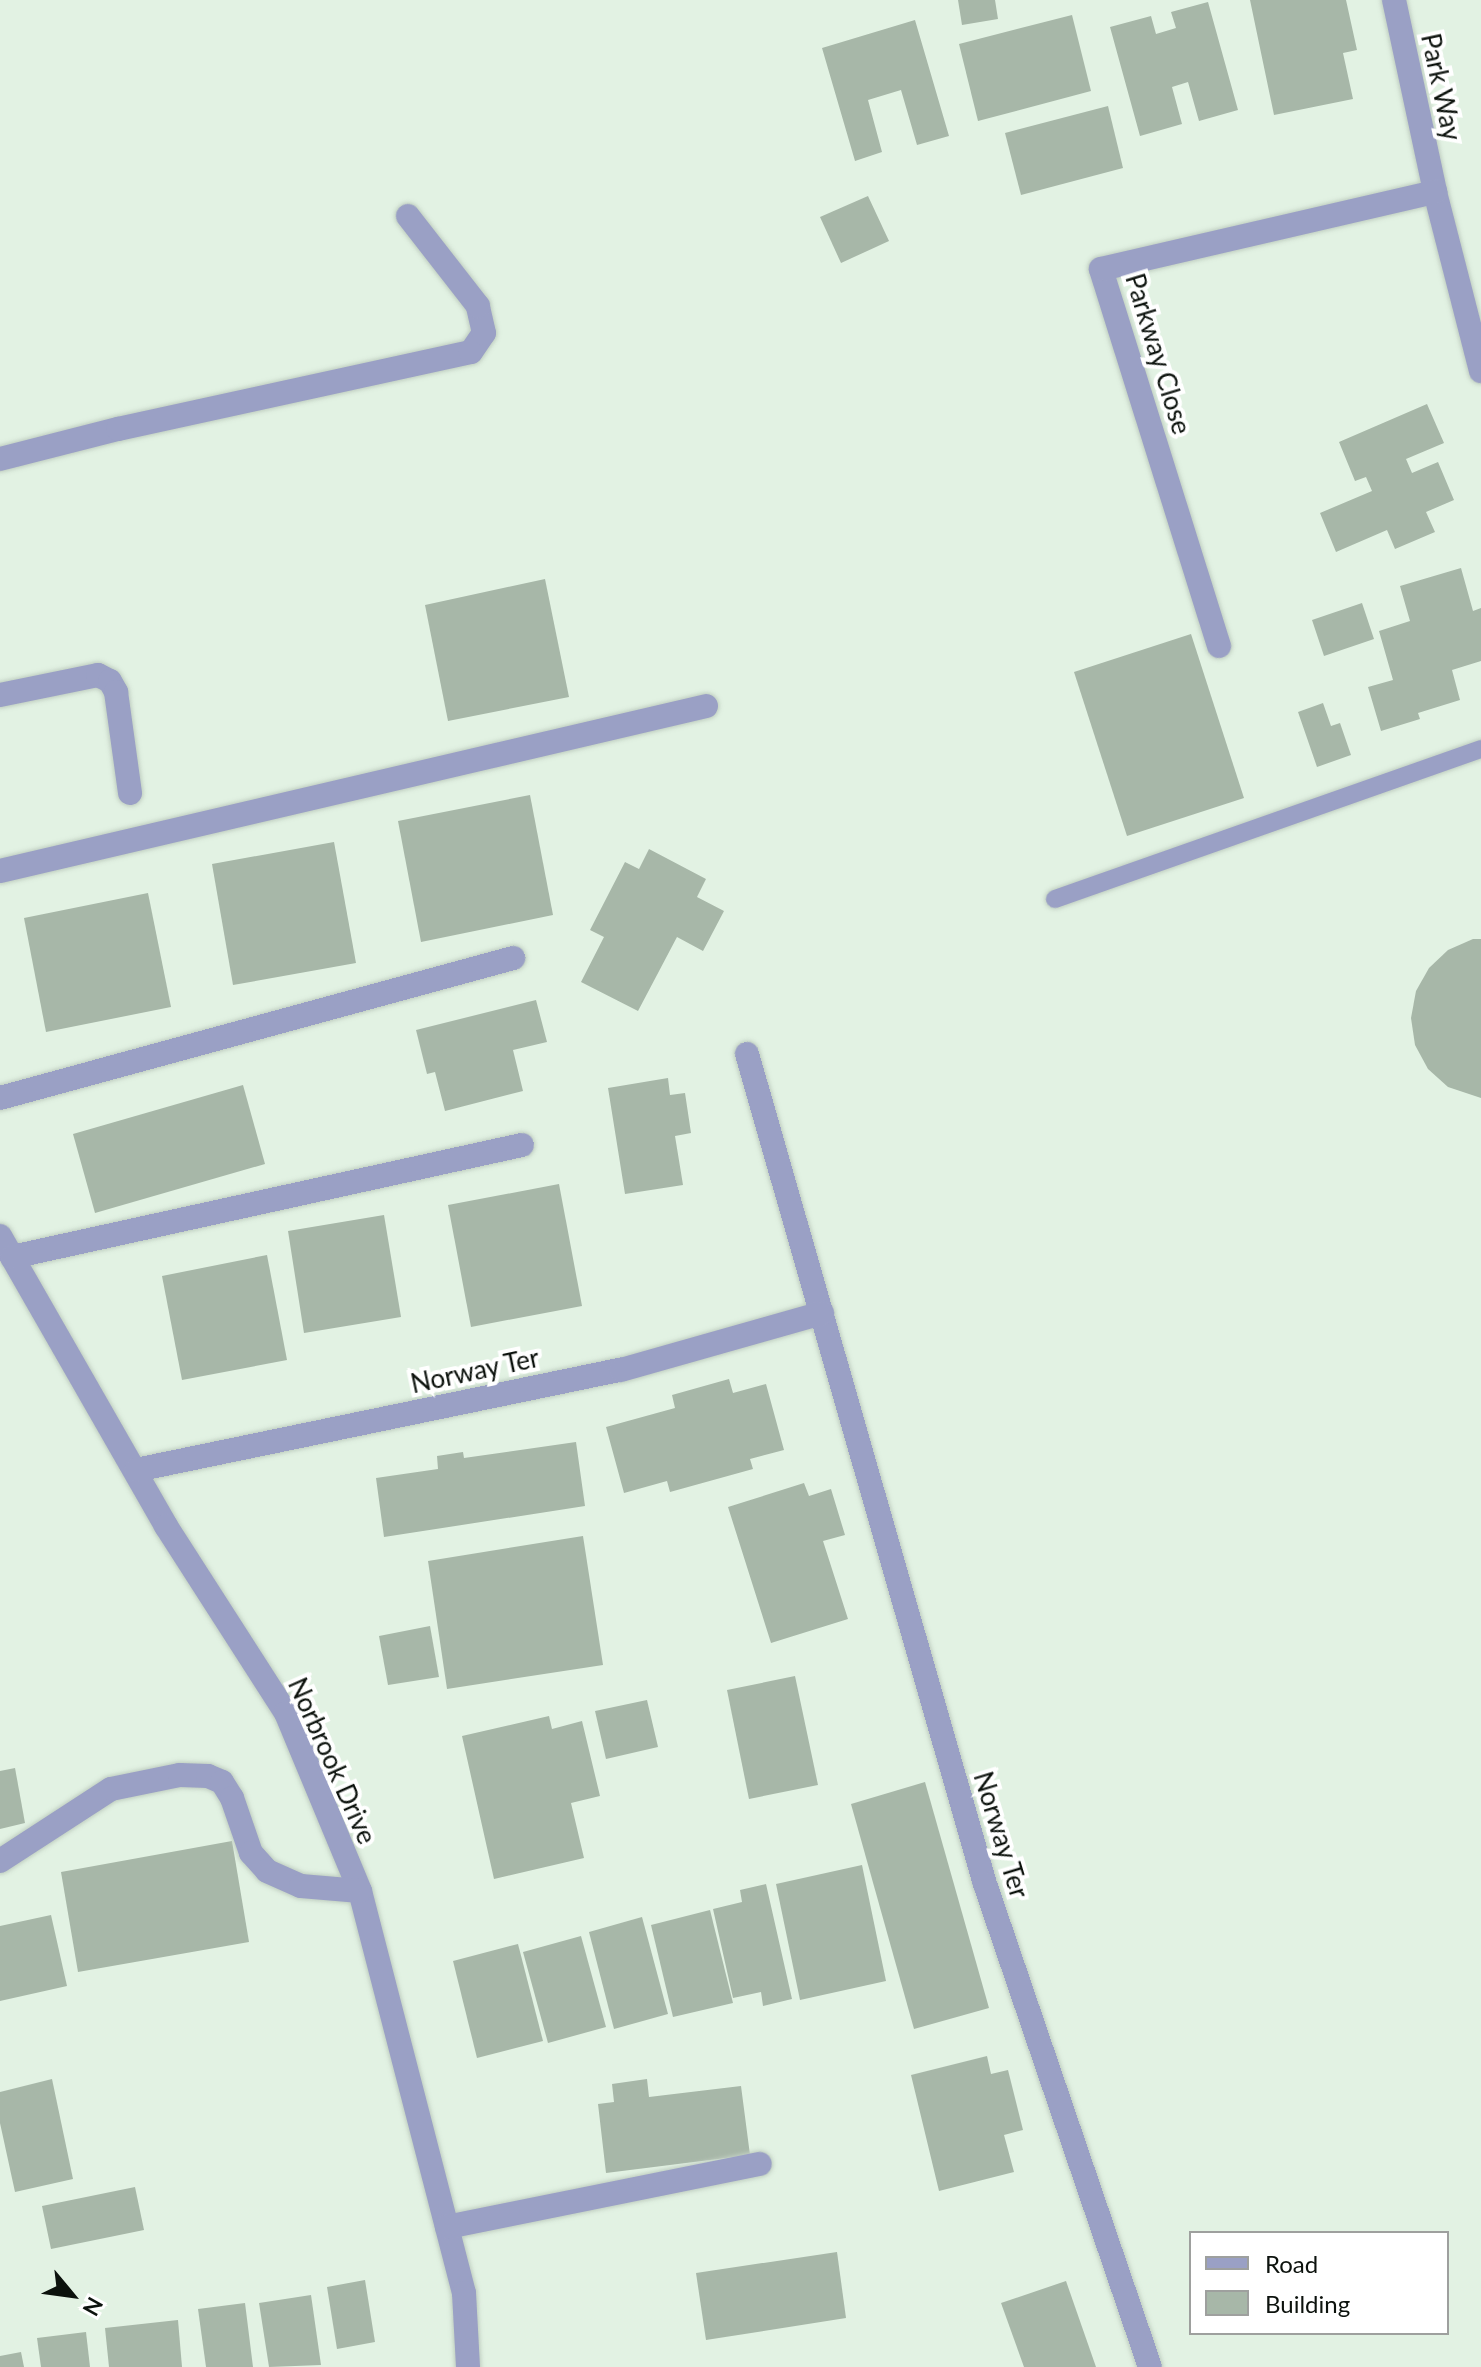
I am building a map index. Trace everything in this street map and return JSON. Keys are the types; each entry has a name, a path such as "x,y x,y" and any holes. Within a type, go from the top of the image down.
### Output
{"street":[{"name":"Park Way","path":"1394,0 1435,192 1481,371"},
{"name":"Parkway Close","path":"1219,646 1101,269 1435,192"},
{"path":"0,459 118,429 471,352 484,333 478,306 408,216"},
{"path":"0,695 98,675 110,681 116,692 130,793"},
{"path":"0,871 706,706"},
{"path":"0,1098 513,958"},
{"name":"Norway Ter","path":"747,1054 985,1884 1150,2367"},
{"path":"6,1246 522,1145"},
{"name":"Norbrook Drive","path":"6,1246 166,1526 286,1713 360,1891 464,2293 468,2367"},
{"name":"Norway Ter","path":"136,1470 621,1370 822,1313"},
{"path":"0,1861 111,1789 180,1775 208,1776 222,1782 227,1790 251,1853 267,1871 301,1886 360,1891"},
{"path":"447,2227 760,2164"}],"lane":[{"path":"1055,899 1481,749"}],"building":[{"path":"958,0 995,0 998,19 962,25"},
{"path":"1250,0 1346,0 1357,50 1343,53 1353,99 1274,115"},
{"path":"1208,2 1238,110 1199,121 1188,82 1172,87 1182,124 1140,136 1110,27 1151,16 1156,34 1176,28 1171,12"},
{"path":"1072,15 1091,91 978,121 959,44"},
{"path":"915,20 949,136 917,145 901,90 868,100 882,152 855,161 822,48"},
{"path":"1108,106 1123,168 1021,195 1005,133"},
{"path":"868,196 889,241 841,263 820,217"},
{"path":"1427,404 1444,443 1406,459 1412,473 1438,462 1454,500 1426,512 1435,532 1395,549 1387,530 1336,552 1320,513 1372,491 1366,477 1355,481 1339,442"},
{"path":"1461,568 1473,611 1481,608 1481,661 1452,670 1460,700 1418,713 1420,719 1381,731 1368,687 1393,680 1379,631 1410,621 1400,586"},
{"path":"545,579 569,697 448,721 425,605"},
{"path":"1362,603 1374,639 1324,656 1312,620"},
{"path":"1191,634 1244,798 1127,836 1074,672"},
{"path":"1323,703 1331,726 1340,723 1351,755 1317,767 1298,712"},
{"path":"530,795 553,915 421,942 398,821"},
{"path":"334,842 356,963 233,985 212,864"},
{"path":"649,849 706,879 697,897 724,911 703,951 677,937 638,1011 581,982 604,937 590,930 625,862 639,869"},
{"path":"148,893 171,1007 46,1032 24,918"},
{"path":"1473,939 1481,939 1481,1098 1448,1087 1428,1069 1415,1045 1411,1018 1416,991 1429,968 1448,950"},
{"path":"536,1000 547,1042 513,1050 523,1091 445,1111 435,1072 427,1074 416,1030"},
{"path":"668,1078 670,1095 685,1093 691,1133 675,1136 683,1185 625,1194 608,1088"},
{"path":"243,1085 265,1164 95,1213 73,1134"},
{"path":"559,1184 582,1306 471,1327 448,1205"},
{"path":"384,1215 401,1317 304,1333 288,1231"},
{"path":"267,1255 287,1360 182,1380 162,1276"},
{"path":"729,1379 733,1393 766,1384 784,1450 750,1459 753,1469 670,1492 667,1481 624,1493 606,1427 675,1408 672,1395"},
{"path":"576,1442 585,1506 384,1537 376,1478 438,1469 437,1456 463,1452 464,1458"},
{"path":"804,1483 809,1496 831,1489 845,1535 823,1541 848,1619 771,1643 728,1507"},
{"path":"583,1536 603,1665 447,1689 428,1561"},
{"path":"430,1626 439,1677 388,1685 379,1636"},
{"path":"795,1676 818,1785 749,1799 727,1690"},
{"path":"647,1700 658,1747 606,1759 595,1711"},
{"path":"549,1716 552,1729 582,1721 600,1796 571,1803 584,1858 494,1879 462,1736"},
{"path":"15,1768 25,1823 0,1829 0,1771"},
{"path":"925,1782 989,2008 914,2029 851,1804"},
{"path":"232,1841 249,1942 78,1972 61,1872"},
{"path":"862,1865 886,1981 800,2000 776,1884"},
{"path":"766,1884 792,1999 763,2006 761,1992 733,1998 713,1909 742,1902 740,1890"},
{"path":"710,1910 733,2003 673,2017 651,1925"},
{"path":"51,1915 67,1986 0,2001 0,1926"},
{"path":"642,1917 668,2014 614,2029 589,1932"},
{"path":"581,1936 606,2027 548,2043 523,1952"},
{"path":"518,1944 543,2041 477,2058 453,1961"},
{"path":"987,2056 991,2074 1008,2070 1023,2130 1004,2135 1014,2172 939,2191 911,2075"},
{"path":"52,2079 73,2179 15,2192 0,2123 0,2092"},
{"path":"647,2079 649,2097 741,2086 750,2155 606,2173 598,2104 614,2102 612,2084"},
{"path":"135,2187 144,2230 51,2249 42,2206"},
{"path":"837,2252 846,2318 706,2340 696,2273"},
{"path":"365,2280 375,2342 337,2349 327,2287"},
{"path":"1066,2281 1096,2367 1024,2367 1001,2303"},
{"path":"311,2295 321,2365 269,2367 259,2303"},
{"path":"245,2303 253,2367 206,2367 198,2309"},
{"path":"178,2320 182,2367 109,2367 105,2328"},
{"path":"86,2332 90,2367 41,2367 37,2338"},
{"path":"21,2352 24,2367 0,2367 0,2356"}]}
